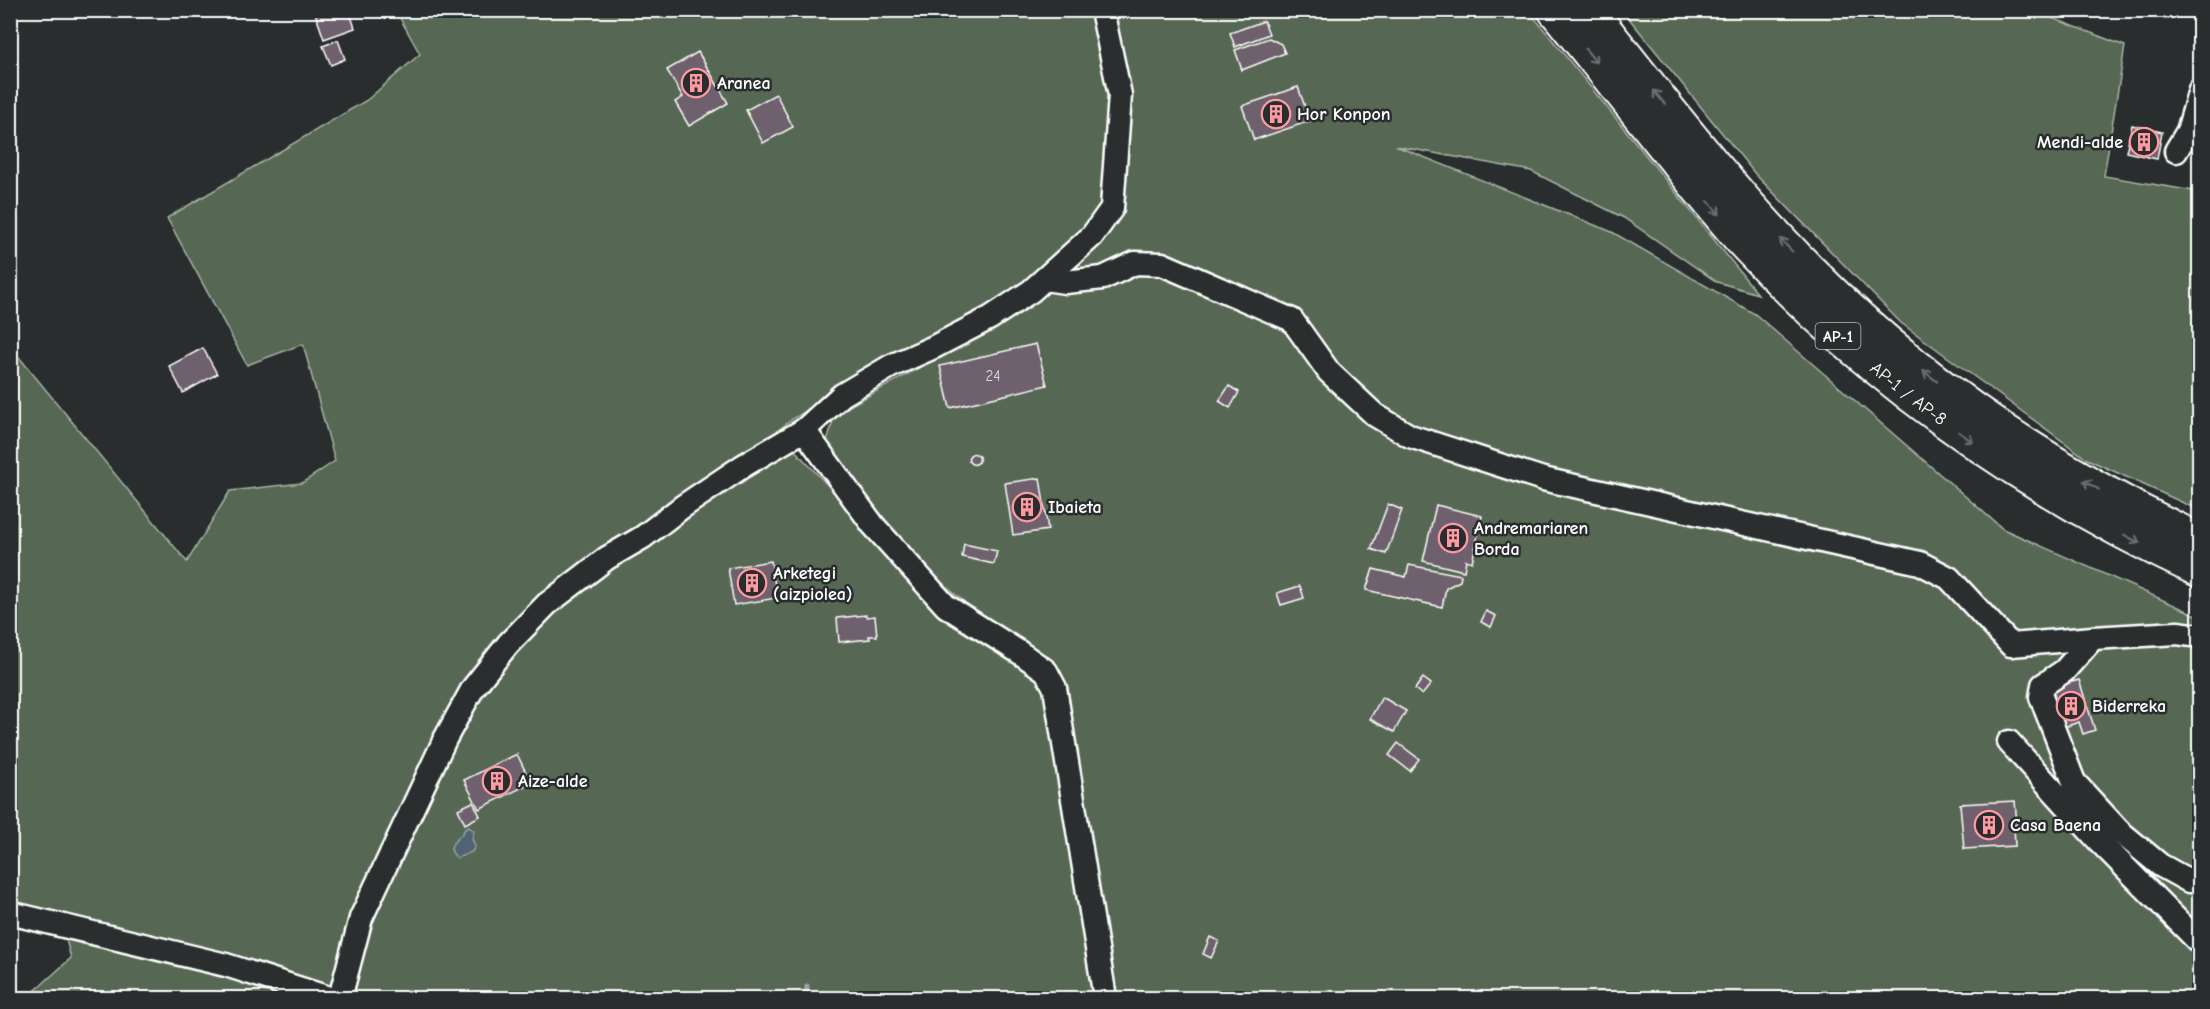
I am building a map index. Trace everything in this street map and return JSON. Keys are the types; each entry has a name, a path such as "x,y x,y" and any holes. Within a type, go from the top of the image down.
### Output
{"highway":[{"name":"AP-1 / AP-8","path":"1554,10 1746,245 1836,335 1935,416 1996,459 2096,520 2199,572"},
{"name":"AP-1 / AP-8","path":"1590,10 1725,179 1811,271 1903,355 2003,430 2109,495 2199,540"}],"street":[{"path":"340,999 361,918 445,739 474,688 508,644 547,604 607,558 643,537 682,507 743,466 804,430 842,395 891,366 990,318 1045,279 1092,236 1112,208 1120,95 1102,10"},
{"path":"2176,151 2188,131 2199,90"},
{"path":"1045,279 1065,282 1102,278 1135,263 1162,264 1292,320 1329,372 1375,415 1410,436 1543,479 1920,564 1949,578 2011,645 2177,633 2199,636"},
{"path":"804,430 873,525 946,606 1046,671 1056,688 1105,999"},
{"path":"2093,638 2064,672 2043,685 2041,697 2074,782 2119,831 2160,865 2189,881 2199,881"},
{"path":"2009,742 2099,841 2199,943"},
{"path":"10,913 226,965 329,999"}],"green space":[{"path":"396,11 1529,11 1758,294 1717,282 1624,218 1531,171 1396,146 1612,232 1755,314 2003,529 2199,616 2199,998 27,998 71,958 62,925 11,913 10,346 187,562 230,491 302,483 335,461 303,344 247,365 167,218 367,100 420,54","holes":["988,319 950,351 835,414 826,445 922,566 1042,668 908,571 790,445 650,532 791,420 922,338"]},
{"path":"1623,11 2046,11 2047,16 2125,46 2104,176 2199,192 2199,510 2087,459 1901,323 1756,175"}],"water":[{"path":"469,827 474,831 472,839 475,846 472,852 457,858 451,850 452,846"}],"building":[{"path":"314,10 349,10 355,28 324,39"},
{"path":"1264,21 1269,34 1235,47 1230,33"},
{"path":"1269,38 1281,44 1285,53 1242,70 1235,50"},
{"path":"338,40 345,59 331,65 323,46"},
{"name":"Aranea","path":"698,52 728,103 689,126 675,102 683,97 667,70"},
{"name":"Hor Konpon","path":"1298,87 1310,121 1254,140 1242,106"},
{"path":"776,94 793,127 763,143 746,110"},
{"name":"Mendi-alde","path":"2132,125 2162,132 2157,159 2126,152"},
{"path":"1036,344 1047,385 950,408 940,366"},
{"path":"203,348 217,374 183,393 169,366"},
{"path":"1229,386 1239,392 1230,408 1219,401"},
{"path":"974,453 980,459 974,465 968,459"},
{"name":"Ibaieta","path":"1040,478 1048,530 1013,535 1005,483"},
{"path":"1388,504 1402,510 1386,554 1371,549"},
{"name":"Andremariaren Borda","path":"1436,505 1482,516 1472,562 1466,560 1464,571 1423,561"},
{"path":"964,544 997,551 994,564 962,557"},
{"name":"Arketegi (aizpiolea)","path":"771,561 777,598 734,605 728,568"},
{"path":"1409,565 1461,575 1460,581 1446,588 1442,607 1366,590 1373,569 1406,577"},
{"path":"1300,586 1304,598 1281,605 1277,593"},
{"path":"1486,611 1496,616 1491,627 1481,622"},
{"path":"866,615 867,617 875,616 877,636 869,636 870,639 839,642 837,618"},
{"path":"1423,678 1431,684 1422,695 1415,689"},
{"name":"Biderreka","path":"2079,680 2095,730 2083,734 2079,722 2061,728 2048,689"},
{"path":"1382,697 1406,711 1394,732 1370,719"},
{"path":"1398,743 1419,759 1410,771 1389,755"},
{"name":"Aize-alde","path":"517,754 531,783 479,809 464,780"},
{"name":"Casa Baena","path":"2015,801 2017,825 2014,825 2015,846 1964,849 1960,804"},
{"path":"473,802 480,816 465,824 458,809"},
{"path":"1210,937 1219,941 1211,958 1203,954"}],"waterway":[{"path":"806,998 807,986"}],"place":[{"name":"Aranea","path":"696,83"},
{"name":"Hor Konpon","path":"1276,114"},
{"name":"Mendi-alde","path":"2144,142"},
{"name":"Ibaieta","path":"1027,507"},
{"name":"Andremariaren Borda","path":"1453,538"},
{"name":"Arketegi (aizpiolea)","path":"752,583"},
{"name":"Biderreka","path":"2071,706"},
{"name":"Aize-alde","path":"497,781"},
{"name":"Casa Baena","path":"1989,825"}]}
